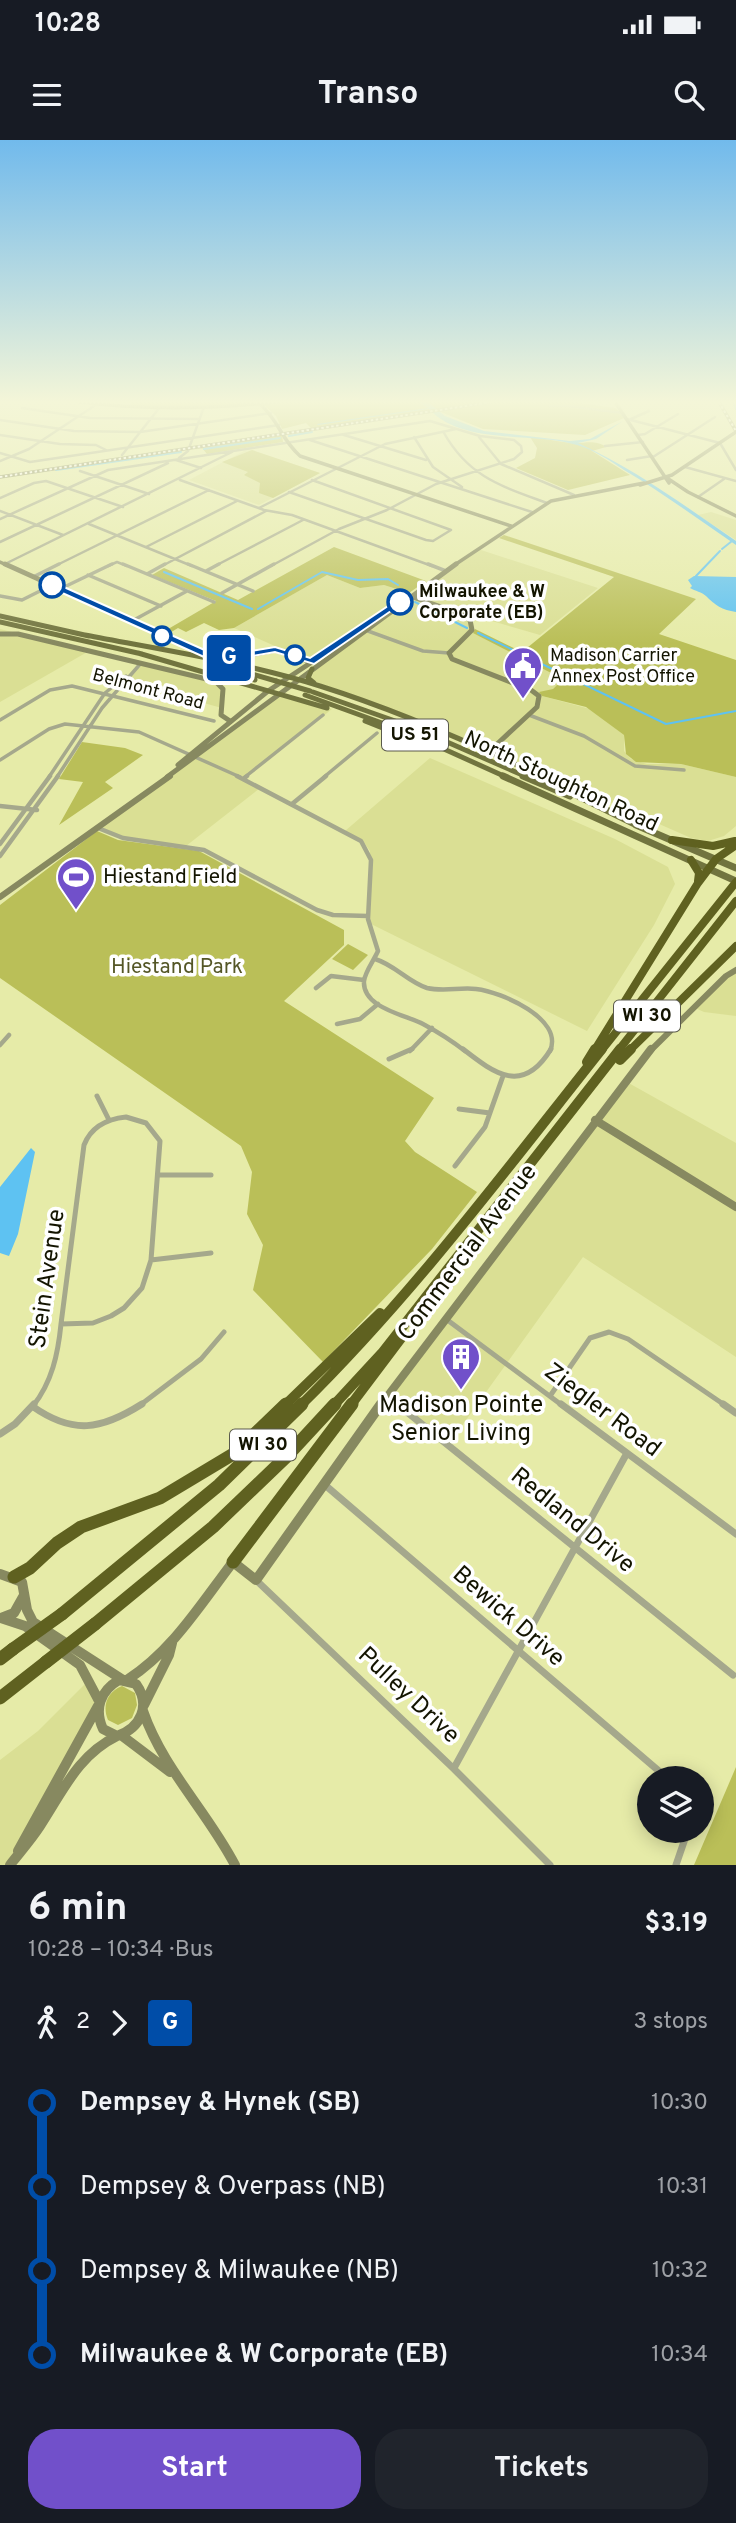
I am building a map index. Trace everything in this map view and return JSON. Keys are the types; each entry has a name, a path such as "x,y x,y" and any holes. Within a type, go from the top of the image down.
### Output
{"highway":[{"path":"672,840 713,846 736,842"},
{"path":"555,1110 609,1029 698,883 716,859 736,842"},
{"path":"691,860 699,873 698,883"},
{"name":"WI 30","path":"0,1658 62,1614 135,1556 263,1444 341,1366 440,1251 555,1110 734,884"},
{"name":"WI 30","path":"0,1698 213,1527 286,1457 382,1353 736,901"},
{"path":"558,1130 625,1054 734,949"},
{"path":"5,1577 30,1568 57,1543 80,1527 160,1498 235,1453 345,1349 440,1251"},
{"path":"233,1562 393,1350 444,1276"}],"main road":[{"name":"US 51","path":"0,616 252,677"},
{"path":"8,624 14,619"},
{"name":"US 51","path":"0,622 252,677"},
{"path":"85,635 288,678 395,712 509,761 641,827"},
{"path":"138,653 254,688 272,686 278,694 307,696"},
{"path":"311,665 308,678 319,686"},
{"name":"North Stoughton Road","path":"252,677 272,686 415,728 736,868"},
{"path":"307,696 295,695 295,690 305,686 319,686"},
{"path":"254,688 260,697"},
{"name":"North Stoughton Road","path":"307,696 404,731 691,860 734,884"},
{"path":"465,742 485,747 496,745 496,752 509,761"}],"street":[{"path":"0,498 36,482"},
{"path":"45,482 123,507"},
{"path":"0,519 81,482"},
{"path":"115,482 150,494"},
{"path":"0,542 127,482"},
{"path":"2,563 175,482"},
{"path":"187,482 267,511 304,519 446,571"},
{"path":"259,508 307,482"},
{"path":"289,492 429,541 451,529 319,482"},
{"path":"378,482 511,526"},
{"path":"454,482 468,492"},
{"path":"501,482 547,503"},
{"path":"545,482 574,495"},
{"path":"0,901 172,771 272,686 333,654 532,512 547,503 574,495 646,482"},
{"path":"665,482 733,515 736,510"},
{"path":"672,482 684,490"},
{"path":"698,497 719,482"},
{"path":"222,593 335,531 393,508 440,483 532,512"},
{"path":"33,577 209,490"},
{"path":"146,547 237,500"},
{"path":"0,511 64,536"},
{"path":"147,574 267,511"},
{"path":"205,572 304,519"},
{"path":"88,524 253,592"},
{"path":"60,589 117,562 214,602"},
{"path":"2,563 180,643 222,657 237,657 275,649 311,665"},
{"path":"88,575 161,606"},
{"path":"0,596 22,600 52,585"},
{"path":"132,621 188,591"},
{"path":"193,754 278,694 311,665 411,596"},
{"path":"411,596 461,614 470,620 472,630 449,653"},
{"path":"364,630 420,650 449,653 457,662 531,690 539,698 539,704 496,745"},
{"path":"1,634 18,634 215,681 223,689 221,715 239,723"},
{"path":"0,856 37,810 112,694 141,663"},
{"path":"0,844 28,809 104,693 130,674"},
{"name":"Belmont Road","path":"0,720 57,687 75,686 214,721"},
{"path":"243,779 323,715"},
{"path":"529,715 584,736 635,766 684,769"},
{"path":"0,760 51,728 65,724 139,732 193,754 363,841 369,848 371,864 368,916 378,947 364,980 365,992 378,1004 432,1028 503,1076 515,1076 537,1066 552,1048 555,1035 547,1023 482,990 446,991 422,986 390,964 375,959"},
{"path":"292,804 377,733"},
{"path":"0,806 37,810"},
{"path":"98,828 126,839 201,848 317,910 333,915 368,916"},
{"name":"Commercial Avenue","path":"256,1580 445,1318 595,1120 660,1039 726,976 736,970"},
{"path":"316,988 321,979 331,975 364,980"},
{"path":"337,1024 360,1019 378,1004"},
{"path":"389,1059 410,1051 432,1028"},
{"path":"0,1045 9,1035"},
{"path":"454,1166 482,1132 503,1076"},
{"path":"61,1324 93,1323 124,1308 142,1288 151,1260 160,1141 151,1125 135,1117 109,1120 97,1096"},
{"path":"458,1110 490,1113"},
{"name":"Stein Avenue","path":"0,1434 21,1419 50,1378 58,1349 83,1147 94,1129 109,1120"},
{"path":"595,1120 736,1207"},
{"path":"158,1175 211,1175"},
{"path":"151,1260 211,1253"},
{"name":"Ziegler Road","path":"445,1318 736,1534"},
{"path":"32,1406 42,1415 62,1424 86,1427 122,1418 205,1356 224,1332"},
{"path":"550,1395 590,1338 600,1332 613,1332 628,1339 736,1413"},
{"name":"Redland Drive","path":"387,1397 733,1675"},
{"path":"454,1769 627,1453"},
{"name":"Bewick Drive","path":"324,1484 653,1766"},
{"path":"13,1860 83,1737 108,1686 148,1667 172,1642 233,1562"},
{"name":"Pulley Drive","path":"233,1562 256,1580 454,1769 550,1865"},
{"path":"5,1577 22,1582 27,1610 33,1622 140,1688 151,1736 173,1774 218,1832 236,1865"},
{"path":"1,1618 14,1613 24,1593"},
{"path":"1,1618 25,1626 80,1665 99,1703 99,1721 103,1729 119,1736 173,1774"},
{"path":"13,1860 30,1843 94,1748 133,1728 169,1655 172,1642"},
{"path":"676,1865 684,1843"}],"shaded area":[{"path":"196,482 302,482 259,505"},
{"path":"711,512 736,520 736,540 698,515"},
{"path":"478,549 598,588 540,635 471,615 468,618 472,630 564,679 553,689 540,693 542,696 590,709 624,735 624,751 631,759 647,764 681,764 736,777 736,826 724,836 708,841 691,838 427,722 311,680 314,671"},
{"path":"327,575 360,588 384,585 409,593 409,596 311,662 234,628"},
{"path":"0,629 89,651 0,702"},
{"path":"141,663 220,684 222,708 122,681"},
{"path":"278,694 332,709 244,779 260,788 186,846 126,839 98,828"},
{"path":"430,758 615,839 668,867 675,884 654,925 587,1031 369,923 370,851 363,841 345,831"},
{"path":"736,968 736,1016 704,1012 693,1007"},
{"path":"625,1081 736,1143 736,1357 583,1257 448,1445 388,1397"},
{"path":"90,1679 99,1701 10,1865 0,1865 0,1760 38,1731"}],"green space":[{"path":"302,482 273,498 259,493 260,483"},
{"path":"550,482 599,482 568,490"},
{"path":"504,535 696,599 659,634 736,660 736,777 681,764 636,762 626,754 624,735 586,707 542,696 539,692 553,689 563,679 473,633 475,629 522,652 614,577 499,538"},
{"path":"334,547 426,581 409,593 384,585 360,588 327,575 234,628 219,630 204,623 186,632 178,628 168,634 163,632 216,601 152,575 164,568 238,600"},
{"path":"82,742 125,748 143,755 105,782 113,788 59,825 83,782 59,779"},
{"name":"Hiestand Park","path":"97,831 118,840 199,851 344,930 344,945 284,1001 434,1098 405,1141 415,1152 477,1192 432,1249 323,1362 253,1290 263,1245 247,1214 252,1172 241,1146 0,978 0,905"},
{"path":"348,944 368,955 353,970 332,959"},
{"path":"122,1686 135,1693 137,1705 132,1718 118,1725 108,1720 106,1705 109,1696"},
{"path":"736,1767 736,1865 694,1865 703,1843 714,1843 714,1818"}],"water":[{"path":"644,482 649,482 736,541 736,545"},
{"path":"694,576 736,577 736,612 719,607 690,588 692,586 688,580"},
{"path":"31,1148 35,1152 18,1234 9,1256 0,1253 0,1187"}],"waterway":[{"path":"722,549 732,541"},
{"path":"696,576 720,551"},
{"path":"164,572 252,609"},
{"path":"258,609 322,572 358,580 388,579 398,585"},
{"path":"415,602 467,628"},
{"path":"478,633 666,724 736,711"}],"bus line":[{"name":"G","path":"52,585 168,639 207,655 226,658 275,649 311,662 400,602"}],"place":[{"name":"Milwaukee & W Corporate (EB)","path":"400,602"},
{"name":"Madison Carrier Annex Post Office","path":"523,700"},
{"name":"Hiestand Field","path":"76,911"},
{"name":"Madison Pointe Senior Living","path":"461,1391"}]}
